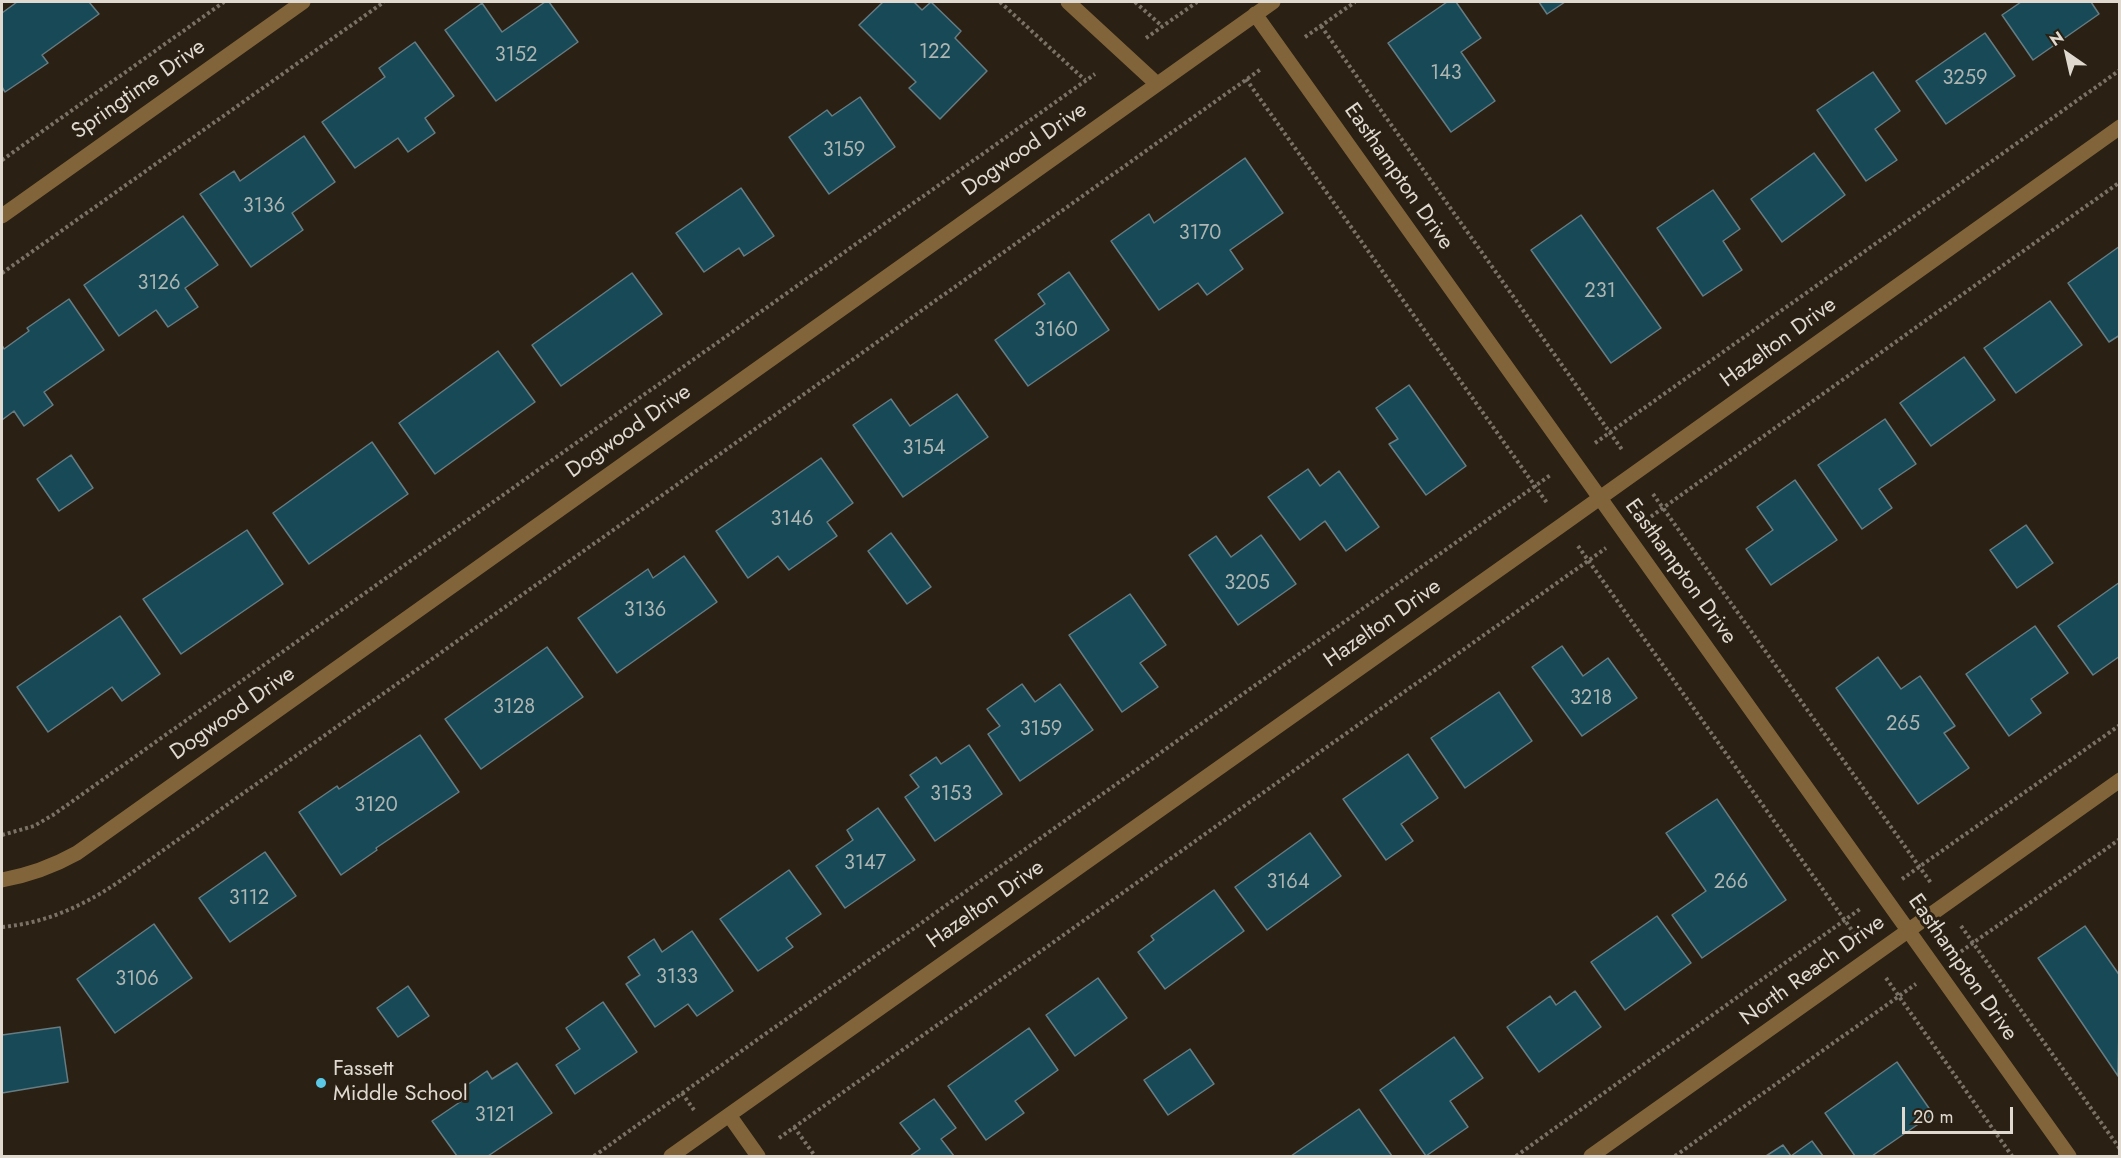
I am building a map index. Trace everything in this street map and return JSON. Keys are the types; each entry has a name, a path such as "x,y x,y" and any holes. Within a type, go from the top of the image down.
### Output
{"street":[{"name":"Springtime Drive","path":"2,216 303,2"},
{"path":"1068,2 1157,84"},
{"name":"Dogwood Drive","path":"2,880 22,877 52,867 77,853 1273,2"},
{"name":"Easthampton Drive","path":"1255,14 2069,1156"},
{"name":"Hazelton Drive","path":"671,1156 2120,127"},
{"name":"North Reach Drive","path":"1591,1156 2120,780"},
{"path":"729,1115 757,1155"}],"path":[{"path":"2,160 224,2"},
{"path":"2,273 384,2"},
{"path":"1000,2 1085,80"},
{"path":"1136,2 1162,26"},
{"path":"1145,38 1197,2"},
{"path":"1302,39 1355,2"},
{"path":"1321,26 2120,1149"},
{"path":"2,927 25,925 62,913 120,881 1264,66"},
{"path":"594,1156 2120,70"},
{"path":"2,835 34,826 53,815 1095,74"},
{"path":"1246,79 2012,1156"},
{"path":"757,1155 2120,182"},
{"path":"1516,1156 2120,725"},
{"path":"1973,944 2120,839"},
{"path":"1675,1156 1899,997"},
{"path":"794,1127 815,1156"}],"building":[{"path":"17,2 89,2 99,14 42,55 48,63 5,92 2,87 2,13"},
{"path":"545,2 549,2 578,42 496,101 445,30 482,3 502,32"},
{"path":"883,2 914,2 922,10 931,2 961,31 955,38 987,71 940,119 909,88 916,82 859,25"},
{"path":"1447,2 1456,2 1481,38 1461,52 1495,101 1451,132 1388,43"},
{"path":"1539,2 1565,2 1547,14"},
{"path":"2021,2 2091,2 2099,14 2033,60 2002,15"},
{"path":"1985,33 2015,76 1946,124 1916,81"},
{"path":"415,42 454,96 425,118 435,133 408,152 398,138 355,168 322,122 385,77 379,68"},
{"path":"1873,72 1900,111 1875,129 1897,160 1866,181 1817,110"},
{"path":"860,97 895,147 829,194 789,137 827,110 832,116"},
{"path":"304,136 335,182 292,213 303,230 251,267 200,194 234,171 240,181"},
{"path":"1814,153 1845,195 1782,242 1751,199"},
{"path":"1245,158 1283,213 1230,250 1243,269 1207,295 1198,283 1159,310 1111,241 1149,214 1154,223"},
{"path":"741,188 774,236 744,256 739,248 704,272 676,233"},
{"path":"1713,190 1740,229 1723,241 1742,270 1703,296 1657,228"},
{"path":"1581,215 1661,328 1611,363 1531,250"},
{"path":"183,216 218,265 185,288 198,307 168,327 156,310 119,336 84,285"},
{"path":"2120,246 2120,335 2109,342 2068,283"},
{"path":"1069,272 1109,330 1028,386 995,340 1045,304 1038,294"},
{"path":"632,273 662,314 561,386 532,345"},
{"path":"69,299 104,350 44,392 53,405 24,426 14,411 2,420 2,345 4,349 29,331 27,328"},
{"path":"2050,301 2082,345 2016,393 1984,348"},
{"path":"498,351 535,402 435,474 399,423"},
{"path":"1964,357 1995,400 1931,446 1900,403"},
{"path":"1409,385 1466,466 1426,495 1389,444 1398,439 1376,408"},
{"path":"957,394 988,437 903,497 853,425 891,399 910,426"},
{"path":"1885,419 1916,464 1879,489 1892,508 1862,529 1818,465"},
{"path":"372,442 408,494 309,564 273,513"},
{"path":"71,455 93,488 59,511 37,479"},
{"path":"821,458 853,503 827,522 837,536 789,570 778,556 748,578 716,531"},
{"path":"1308,469 1320,486 1339,471 1379,527 1346,551 1325,521 1300,540 1268,497"},
{"path":"1795,480 1837,540 1771,585 1746,549 1773,530 1757,507"},
{"path":"2026,525 2053,563 2017,588 1990,550"},
{"path":"247,530 283,584 181,654 143,599"},
{"path":"891,533 931,587 907,604 868,551"},
{"path":"1261,535 1296,584 1238,625 1189,555 1216,536 1231,557"},
{"path":"684,556 717,602 617,673 578,618 648,569 653,578"},
{"path":"2120,582 2120,656 2093,675 2058,626"},
{"path":"1130,594 1166,645 1140,663 1158,687 1122,712 1069,635"},
{"path":"120,616 160,674 122,701 112,687 48,732 17,687"},
{"path":"2035,626 2068,673 2031,699 2041,713 2009,736 1966,674"},
{"path":"1562,646 1583,676 1608,658 1637,698 1582,736 1532,667"},
{"path":"547,647 583,697 481,769 445,719"},
{"path":"1878,657 1901,689 1920,676 1955,726 1944,733 1969,768 1918,804 1836,688"},
{"path":"1022,684 1035,702 1060,684 1093,730 1020,781 988,734 1000,726 987,709"},
{"path":"1499,692 1532,741 1465,788 1431,738"},
{"path":"420,735 459,792 376,848 377,850 341,875 299,812 337,786 339,789"},
{"path":"969,745 1002,794 935,841 905,797 919,787 910,775 936,757 941,764"},
{"path":"1408,754 1438,798 1401,824 1413,841 1386,860 1343,799"},
{"path":"1717,799 1786,900 1702,958 1672,915 1706,891 1666,833"},
{"path":"878,808 915,860 845,908 816,866 853,840 847,830"},
{"path":"1310,833 1341,876 1267,930 1235,887"},
{"path":"265,852 296,896 230,942 199,898"},
{"path":"789,870 821,914 786,938 793,947 758,971 720,919"},
{"path":"1214,890 1244,931 1165,989 1138,952 1154,940 1151,936"},
{"path":"1657,916 1691,963 1625,1010 1591,962"},
{"path":"154,924 192,978 115,1033 77,979"},
{"path":"2085,926 2120,976 2118,1076 2038,958"},
{"path":"692,931 733,991 697,1016 688,1004 655,1027 626,984 640,975 628,957 654,939 662,952"},
{"path":"1098,978 1127,1018 1075,1056 1046,1015"},
{"path":"408,986 429,1016 398,1037 377,1008"},
{"path":"1575,991 1601,1027 1539,1072 1507,1027 1550,996 1556,1005"},
{"path":"603,1002 637,1052 575,1094 556,1065 580,1049 566,1028"},
{"path":"60,1027 68,1082 2,1093 2,1035"},
{"path":"1029,1028 1058,1070 1015,1101 1024,1113 986,1140 948,1086"},
{"path":"1454,1037 1483,1078 1450,1101 1468,1127 1426,1156 1380,1090"},
{"path":"1190,1049 1214,1084 1168,1115 1144,1080"},
{"path":"1897,1062 1933,1114 1872,1156 1855,1156 1825,1113"},
{"path":"517,1063 552,1113 488,1156 457,1156 432,1121 466,1098 460,1090 487,1071 492,1079"},
{"path":"934,1099 956,1128 941,1139 954,1156 910,1156 920,1149 900,1123"},
{"path":"1359,1109 1392,1156 1291,1156"},
{"path":"1812,1141 1823,1156 1791,1156"},
{"path":"1783,1145 1791,1156 1766,1156"}],"place":[{"name":"Fassett Middle School","path":"321,1083"}]}
